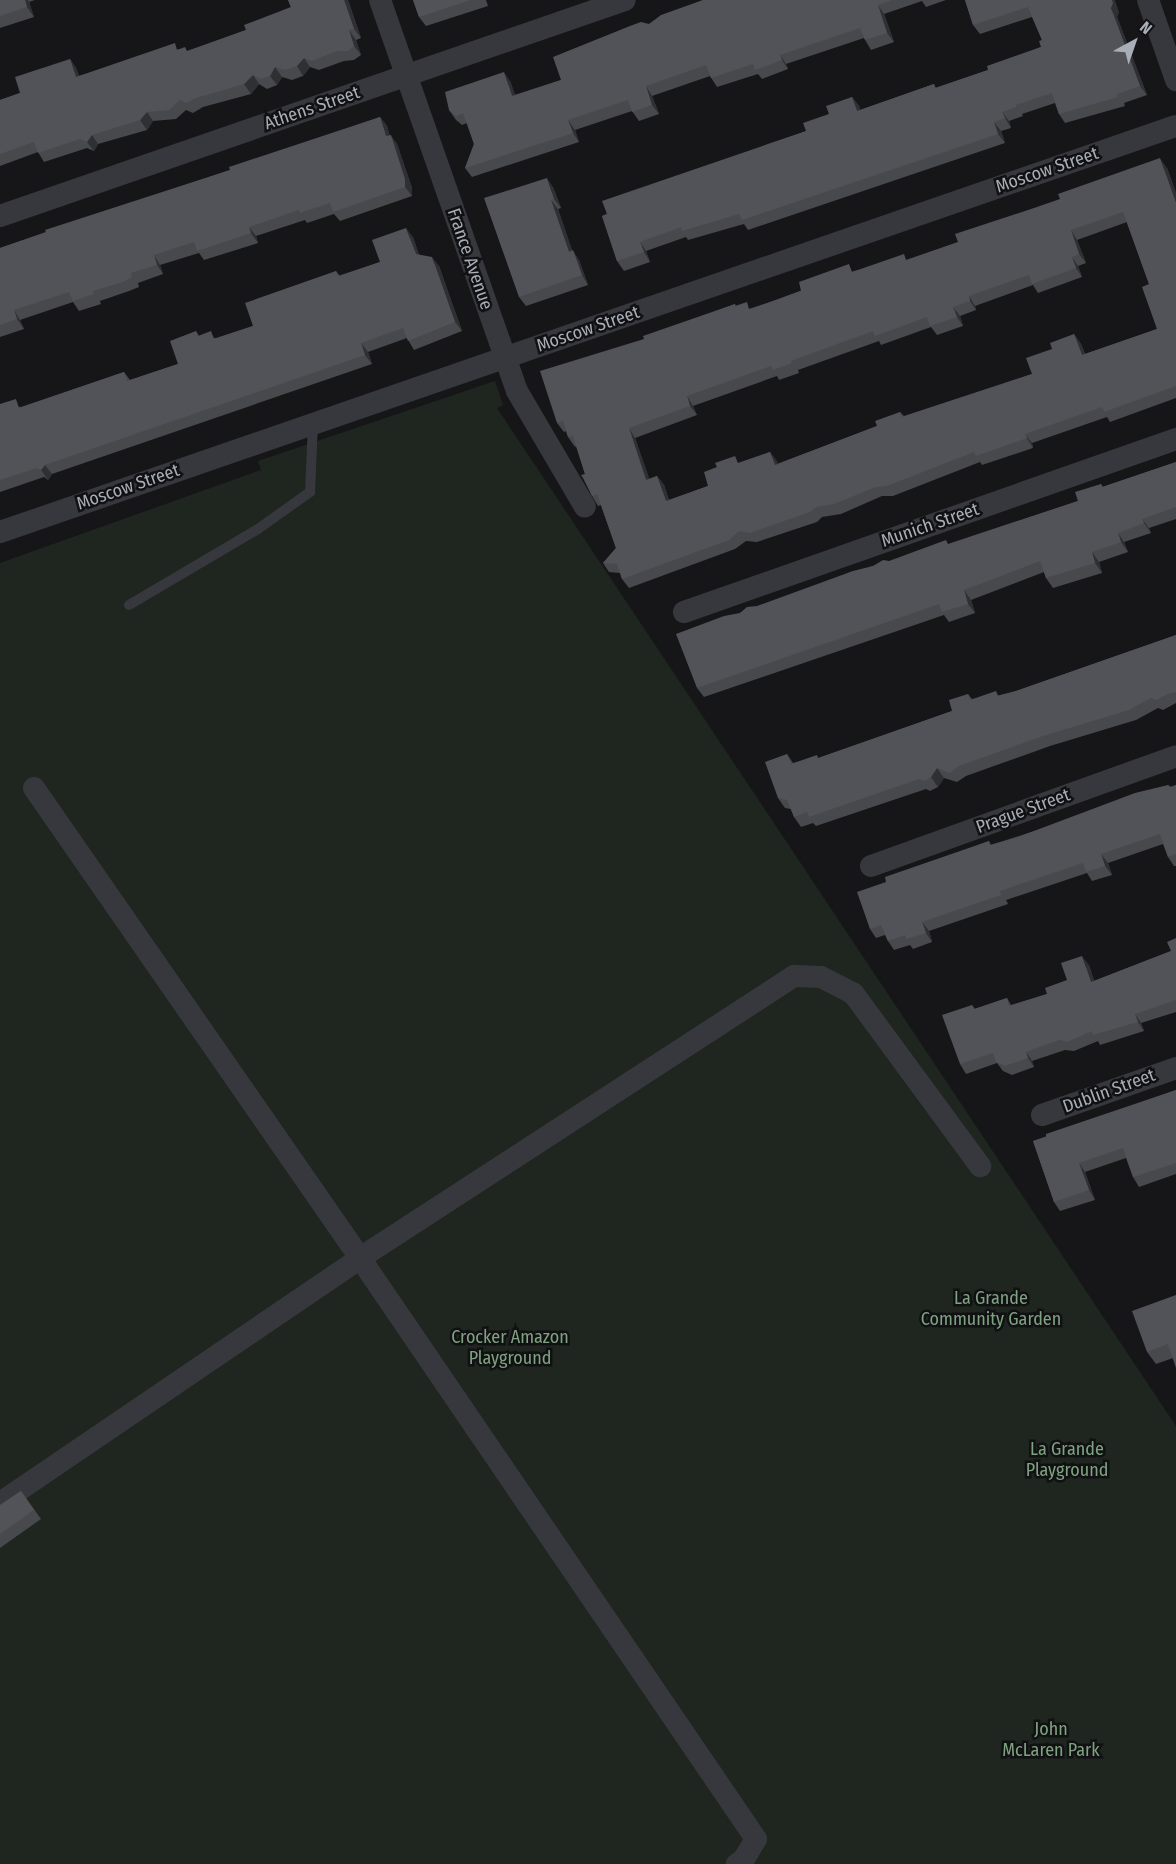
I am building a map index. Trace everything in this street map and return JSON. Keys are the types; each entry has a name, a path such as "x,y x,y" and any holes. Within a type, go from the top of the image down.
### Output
{"street":[{"name":"France Avenue","path":"380,0 517,391 585,507"},
{"name":"Athens Street","path":"0,216 624,0"},
{"path":"1148,0 1176,80"},
{"name":"Moscow Street","path":"0,532 1176,126"},
{"name":"Munich Street","path":"684,612 1176,439"},
{"name":"Prague Street","path":"871,866 1176,756"},
{"path":"34,788 360,1258 756,1839 744,1858 737,1864"},
{"path":"0,1503 360,1258 794,976 821,977 852,993 980,1166"},
{"name":"Dublin Street","path":"1042,1115 1176,1068"}],"lane":[{"path":"129,605 258,529 310,492 313,423"}],"green space":[{"name":"Crocker Amazon Playground","path":"495,381 503,405 497,408 1176,1426 1176,1864 0,1864 0,563 261,470 258,461"}],"building":[{"path":"0,0 25,0 27,7 0,16"},
{"path":"288,0 344,0 354,29 349,30 354,46 348,51 337,51 312,61 304,58 297,66 285,70 275,67 270,76 260,79 253,75 244,84 186,103 180,100 169,110 147,112 140,120 92,135 87,142 80,139 38,153 34,142 0,154 0,100 20,93 15,77 70,59 76,77 175,43 177,50 185,47 187,51 246,30 244,25 291,7"},
{"path":"413,0 471,0 419,17"},
{"path":"703,0 892,0 878,5 887,33 865,40 860,28 780,55 782,60 755,70 753,64 711,78 706,65 646,86 652,105 632,112 628,100 568,120 573,133 465,168 474,144 463,113 456,116 449,110 445,92 504,72 512,96 561,80 553,57 641,22 649,24 661,15"},
{"path":"965,0 1112,0 1111,8 1140,86 1117,94 1118,97 1059,114 1052,93 1016,105 1002,112 1005,118 994,122 998,134 742,220 739,214 682,231 681,227 640,242 644,252 617,261 602,216 607,214 602,201 806,131 803,123 829,114 826,106 852,97 857,111 934,84 935,88 988,70 987,66 1041,47 1039,41 1042,40 1028,7 973,25"},
{"path":"380,117 386,136 391,135 405,179 405,187 333,212 330,203 300,213 299,210 249,227 251,233 197,251 194,242 154,255 157,265 131,273 132,277 123,282 93,291 94,294 73,301 69,292 14,310 17,319 0,325 0,248 46,232 45,230 230,170 229,167"},
{"path":"1160,158 1176,203 1176,386 1104,412 1102,407 1025,434 1027,438 976,456 974,452 887,486 876,487 834,504 816,507 810,512 750,533 739,531 729,540 622,579 617,564 603,563 616,548 597,494 592,496 581,475 585,474 573,436 568,437 563,421 557,423 540,371 644,339 643,336 735,304 735,306 747,302 749,309 776,300 801,291 799,282 849,264 852,272 904,254 906,260 958,242 955,234 1060,199 1058,194","holes":["1123,212 1149,284 1142,287 1157,329 1082,355 1074,334 1050,343 1052,349 1026,358 1032,374 902,417 900,412 875,421 877,426 775,465 770,452 738,463 735,456 715,463 717,467 704,472 708,486 666,501 657,476 646,480 629,428 690,406 687,396 771,366 773,370 792,363 791,361 873,331 875,336 927,317 930,326 957,317 953,307 970,301 969,296 1029,275 1032,284 1076,268 1072,257 1079,254 1071,230"]},
{"path":"547,178 554,199 551,200 569,252 573,250 582,275 519,297 484,198"},
{"path":"406,228 416,254 432,257 455,322 408,341 403,328 361,343 365,355 45,465 41,470 37,468 0,480 0,404 16,399 19,408 124,372 127,381 178,364 170,341 196,331 198,336 211,331 214,339 253,326 245,303 336,271 338,276 380,262 372,240"},
{"path":"1176,462 1176,507 1142,519 1144,523 1118,533 1121,542 1092,552 1095,563 1046,578 1040,561 964,590 968,604 942,612 939,604 697,688 676,634 724,616 740,613 747,607 757,606 873,566 883,560 889,561 946,540 948,544 1078,501 1075,492 1101,484 1102,487"},
{"path":"1176,635 1176,692 1156,700 1151,698 1129,710 1043,736 959,766 950,773 937,768 931,777 924,781 919,779 809,817 807,812 794,817 787,800 778,798 765,762 787,754 791,764 817,755 818,758 952,711 949,700 968,694 970,700 996,691 998,696 1016,691"},
{"path":"1168,785 1171,787 1176,785 1176,854 1168,857 1160,834 1101,854 1105,866 1086,872 1083,863 1000,891 1001,895 922,922 926,933 906,939 905,935 888,941 881,925 870,929 857,892 886,882 885,877 989,841 990,845 1015,838 1135,793"},
{"path":"1176,938 1176,1000 1135,1014 1138,1022 1093,1035 1092,1031 1067,1042 1059,1040 1026,1052 1028,1058 1005,1066 996,1062 993,1053 960,1064 942,1015 972,1005 974,1009 1007,998 1009,1006 1047,994 1045,988 1067,980 1061,963 1082,956 1091,982 1171,951 1167,942"},
{"path":"1176,1090 1176,1163 1133,1177 1123,1148 1079,1163 1089,1190 1054,1202 1033,1141 1046,1137 1046,1134"},
{"path":"1176,1295 1176,1368 1168,1344 1147,1352 1132,1311"},
{"path":"21,1491 34,1510 0,1534 0,1505"}],"park label":[{"name":"La Grande Community Garden","path":"991,1309"},
{"name":"La Grande Playground","path":"1067,1460"},
{"name":"John McLaren Park","path":"1051,1740"}]}
